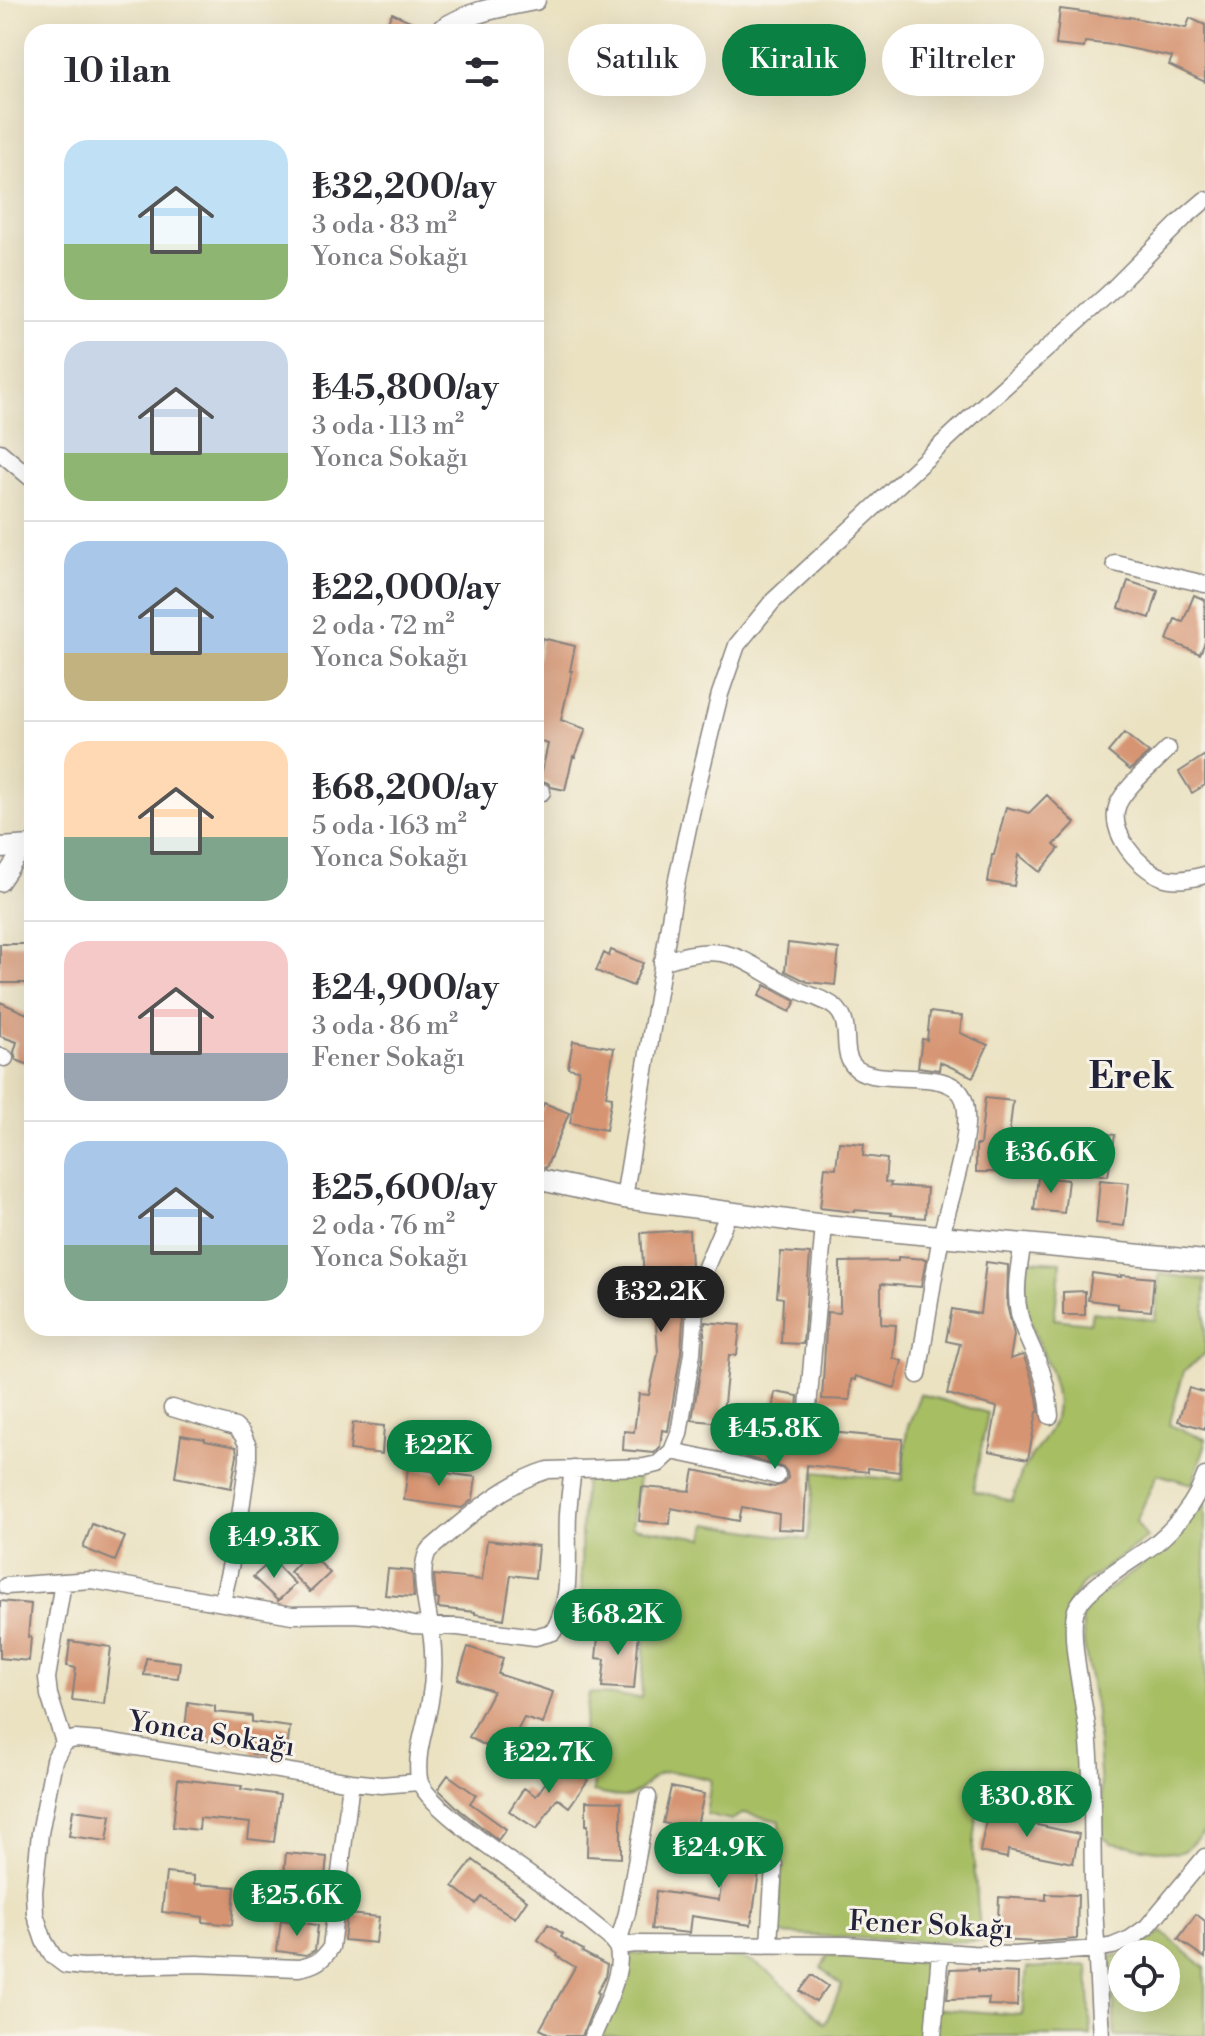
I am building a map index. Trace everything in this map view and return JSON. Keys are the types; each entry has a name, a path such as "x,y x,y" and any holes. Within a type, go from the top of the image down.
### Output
{"street":[{"path":"450,24 477,6 535,0"},
{"path":"624,1198 662,962 693,804 720,694 737,645 773,601 1109,293 1205,200"},
{"path":"0,452 24,472"},
{"path":"1115,563 1205,584"},
{"path":"1168,749 1120,801 1116,820 1120,834 1141,865 1153,873 1174,880 1205,875"},
{"path":"0,848 24,845"},
{"path":"0,883 24,852"},
{"path":"662,962 685,954 709,951 741,958 834,1006 843,1020 850,1063 857,1070 943,1082 958,1091 964,1099 965,1129 941,1237 918,1375"},
{"path":"544,1181 624,1198 824,1225 1205,1261"},
{"path":"617,1946 543,1884 459,1823 424,1792 419,1782 418,1767 422,1731 434,1679 433,1641 423,1561 428,1551 509,1486 533,1474 548,1470 644,1467 658,1464 672,1451 679,1434 685,1399 698,1286 729,1212"},
{"path":"808,1408 824,1225"},
{"path":"1023,1243 1017,1307 1045,1379 1050,1416"},
{"path":"172,1408 235,1427 248,1446 237,1537 222,1602"},
{"path":"672,1451 777,1476"},
{"path":"6,1586 92,1580 292,1615 377,1616 413,1625 458,1627 535,1637 553,1632 561,1618 573,1469"},
{"path":"1101,2036 1089,1745 1076,1651 1076,1610 1086,1596 1157,1542 1187,1510 1205,1476"},
{"path":"63,1582 47,1678 64,1742 54,1760 40,1833 34,1892 35,1914 44,1941 53,1956 65,1965 197,1964 299,1968 311,1966 324,1958 331,1947 351,1782"},
{"name":"Yonca Sokağı","path":"64,1742 75,1739 100,1741 351,1782 381,1785 419,1782"},
{"path":"593,2036 617,1974 617,1946 627,1913 648,1797"},
{"name":"Fener Sokağı","path":"617,1946 846,1945 1014,1955 1097,1949 1130,1939 1147,1927 1205,1857"},
{"path":"769,1944 774,1865"},
{"path":"933,2036 940,1952"}],"green space":[{"path":"1028,1260 1061,1262 1054,1319 1090,1323 1092,1312 1155,1320 1159,1274 1205,1280 1205,1354 1184,1371 1169,1425 1205,1439 1192,1484 1157,1474 1136,1522 1147,1538 1083,1584 1070,1601 1067,1620 1081,1741 1078,1792 980,1789 973,1853 981,1941 934,1942 779,1934 780,1821 744,1813 731,1820 706,1814 711,1780 678,1772 655,1776 631,1796 593,1792 594,1776 578,1762 589,1693 641,1698 646,1627 582,1620 581,1530 585,1476 639,1478 632,1527 704,1538 707,1524 808,1540 815,1472 902,1480 907,1429 920,1394 988,1413 973,1491 1012,1501 1022,1472 1050,1428 1056,1412 1054,1385 1026,1304"},
{"path":"1205,1495 1205,1831 1184,1851 1177,1853 1111,1843 1102,1833 1096,1712 1082,1619 1094,1600 1141,1566 1174,1535 1195,1512"},
{"path":"1162,1932 1172,1940 1150,1940"},
{"path":"1180,1947 1205,1968 1205,2036 1115,2036 1114,2012 1180,2012"},
{"path":"631,1954 712,1955 743,1959 781,1982 825,2024 842,1986 821,1968 828,1955 931,1962 929,2008 1022,2015 1027,1968 1088,1965 1091,2036 600,2036"}],"building":[{"path":"1060,9 1186,28 1190,18 1205,25 1205,82 1169,65 1172,57 1085,42 1084,48 1056,45"},
{"path":"392,13 417,24 387,24"},
{"path":"1128,581 1158,591 1150,618 1119,608"},
{"path":"1194,595 1205,600 1205,642 1200,654 1167,640 1175,619 1183,622"},
{"path":"544,638 575,646 561,720 586,729 573,756 565,790 551,787 544,782 548,744 544,743"},
{"path":"1124,733 1149,753 1130,770 1108,752"},
{"path":"1205,755 1205,785 1192,793 1179,772"},
{"path":"1047,795 1075,823 1054,845 1059,849 1040,872 1019,855 1014,886 988,882 992,855 1006,807 1029,813"},
{"path":"788,943 839,949 835,985 808,982 785,971"},
{"path":"0,944 24,944 24,983 0,983"},
{"path":"611,950 643,963 633,986 596,971 604,953 609,956"},
{"path":"765,985 796,1001 790,1012 759,996"},
{"path":"0,1002 24,1013 24,1063 16,1060 14,1052 17,1042 0,1036"},
{"path":"930,1012 962,1016 960,1033 988,1045 973,1077 940,1062 939,1070 918,1067 922,1039 927,1040"},
{"path":"573,1041 614,1048 606,1096 612,1097 606,1130 570,1123 579,1070 568,1068"},
{"path":"985,1098 1013,1101 1008,1145 1011,1145 1011,1172 976,1172 976,1145 980,1145"},
{"path":"544,1103 569,1113 544,1168"},
{"path":"1084,1130 1115,1135 1108,1176 1078,1172"},
{"path":"839,1142 864,1144 863,1156 887,1159 885,1182 891,1183 890,1186 927,1188 925,1218 820,1208 825,1167 836,1168"},
{"path":"1038,1177 1068,1180 1064,1213 1034,1210"},
{"path":"1100,1180 1129,1183 1124,1226 1096,1223"},
{"path":"689,1230 691,1265 679,1266 683,1320 681,1352 668,1431 662,1430 660,1447 654,1453 623,1450 624,1431 634,1432 639,1394 649,1395 658,1353 655,1309 646,1310 641,1233"},
{"path":"781,1252 810,1254 803,1344 781,1343 783,1298 777,1297"},
{"path":"898,1257 926,1259 921,1287 881,1284 881,1324 896,1325 893,1358 902,1361 895,1388 855,1376 855,1380 851,1379 850,1400 822,1399 827,1312 840,1313 840,1262 898,1261"},
{"path":"986,1262 1008,1265 1007,1305 1014,1335 1010,1359 1023,1355 1037,1397 1039,1412 1028,1459 989,1451 997,1407 947,1394 960,1344 946,1341 952,1309 980,1314"},
{"path":"1092,1273 1154,1278 1151,1311 1118,1308 1118,1304 1088,1300"},
{"path":"1085,1291 1085,1315 1063,1315 1063,1292"},
{"path":"705,1322 740,1325 737,1355 729,1355 722,1423 692,1420"},
{"path":"1189,1388 1205,1393 1205,1429 1178,1421"},
{"path":"775,1392 798,1396 798,1429 903,1439 899,1472 807,1465 804,1530 778,1529 779,1514 742,1507 739,1521 671,1508 670,1524 639,1521 642,1487 690,1491 694,1470 774,1487 784,1484 788,1478 784,1468 746,1457 750,1431 769,1433"},
{"path":"353,1423 384,1426 382,1454 350,1450"},
{"path":"181,1435 236,1447 231,1488 175,1477"},
{"path":"408,1468 476,1477 473,1499 462,1508 404,1500"},
{"path":"92,1524 125,1537 115,1561 83,1548"},
{"path":"487,1540 538,1546 535,1578 511,1575 504,1619 438,1608 434,1575 482,1580"},
{"path":"309,1552 330,1573 310,1592 290,1572"},
{"path":"272,1560 295,1584 278,1601 253,1577"},
{"path":"388,1569 412,1571 414,1597 385,1595"},
{"path":"0,1601 31,1604 29,1661 0,1658"},
{"path":"599,1627 639,1631 634,1689 602,1687 605,1659 596,1658"},
{"path":"70,1641 111,1647 104,1704 72,1700 76,1668 67,1666"},
{"path":"468,1647 503,1658 498,1674 553,1692 543,1724 524,1718 504,1756 469,1737 493,1691 458,1679"},
{"path":"146,1658 180,1662 178,1678 144,1675"},
{"path":"188,1702 215,1706 215,1712 252,1716 252,1722 290,1727 286,1758 252,1754 253,1747 184,1738"},
{"path":"561,1761 588,1780 569,1807 557,1798 537,1829 509,1811 524,1788 536,1796"},
{"path":"448,1775 476,1795 470,1803 506,1829 498,1840 438,1789"},
{"path":"178,1779 242,1786 241,1789 280,1795 274,1842 248,1839 250,1823 200,1818 199,1830 173,1827"},
{"path":"671,1787 704,1794 696,1830 663,1823"},
{"path":"586,1801 621,1802 621,1858 587,1856"},
{"path":"73,1810 111,1815 107,1841 69,1836"},
{"path":"988,1811 1079,1834 1073,1863 1008,1850 1007,1858 980,1852"},
{"path":"751,1825 766,1827 751,1925 691,1916 689,1933 651,1929 656,1891 719,1900 728,1838 740,1840 741,1833 749,1834"},
{"path":"286,1853 327,1857 324,1888 283,1884"},
{"path":"473,1860 527,1900 515,1918 482,1897 476,1904 453,1886"},
{"path":"166,1873 194,1876 194,1884 235,1887 232,1925 203,1922 203,1917 162,1912"},
{"path":"1046,1894 1078,1895 1077,1939 1038,1942 997,1940 999,1897 1046,1900"},
{"path":"347,1914 379,1917 376,1943 344,1940"},
{"path":"1196,1914 1205,1921 1205,1958 1180,1940"},
{"path":"281,1920 318,1925 315,1950 306,1955 277,1951"},
{"path":"548,1924 582,1952 607,1965 582,2036 553,2036 540,2029 575,1967 538,1940"},
{"path":"978,1968 978,1971 1018,1973 1017,2006 988,2005 989,1998 947,1999 950,1969"},
{"path":"812,1975 828,1986 816,2002 800,1991"}],"district":[{"name":"Erek","path":"1131,1075"}]}
